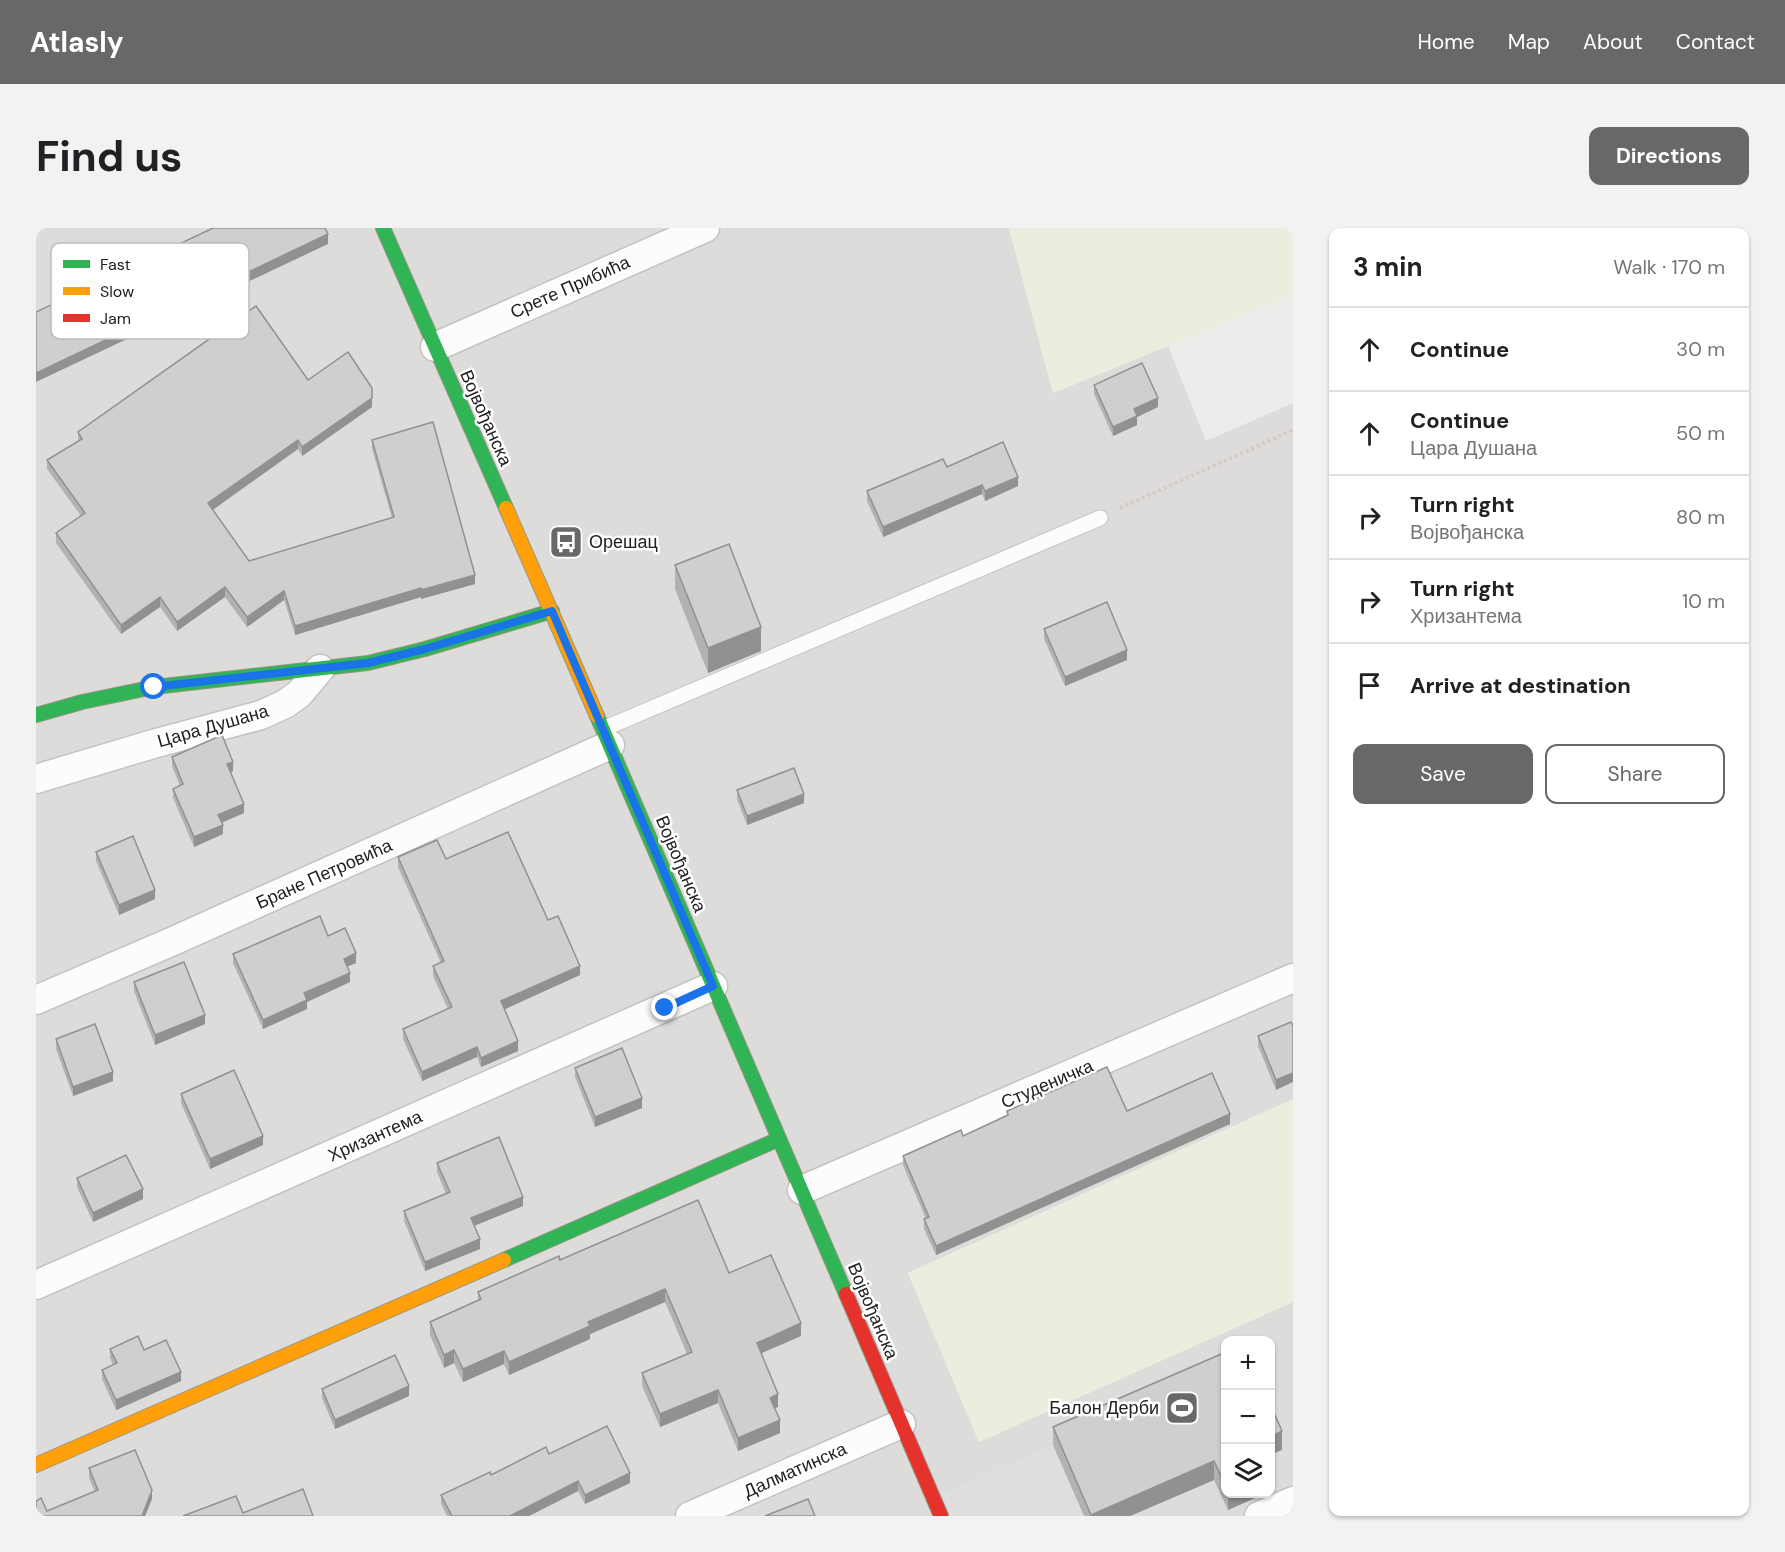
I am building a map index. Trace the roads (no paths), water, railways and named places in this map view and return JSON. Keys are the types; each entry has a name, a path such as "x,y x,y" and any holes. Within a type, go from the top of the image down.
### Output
{"main road":[{"name":"Војвођанска","path":"383,228 607,737 941,1516"},
{"path":"36,715 82,702 154,687 368,663 425,649 552,611"},
{"path":"36,1465 779,1139"}],"street":[{"name":"Срете Прибића","path":"435,346 705,228"},
{"name":"Цара Душана","path":"36,779 261,715 285,704 299,694 320,669"},
{"name":"Бране Петровића","path":"36,1000 171,942 607,737"},
{"name":"Студеничка","path":"802,1190 1293,978"},
{"name":"Хризантема","path":"36,1285 713,986"},
{"name":"Далматинска","path":"690,1516 901,1424"},
{"path":"1258,1516 1293,1501"}],"lane":[{"path":"607,737 1100,518"}],"place":[{"name":"Орешац","path":"566,542"},
{"name":"Балон Дерби","path":"1182,1408"}]}
